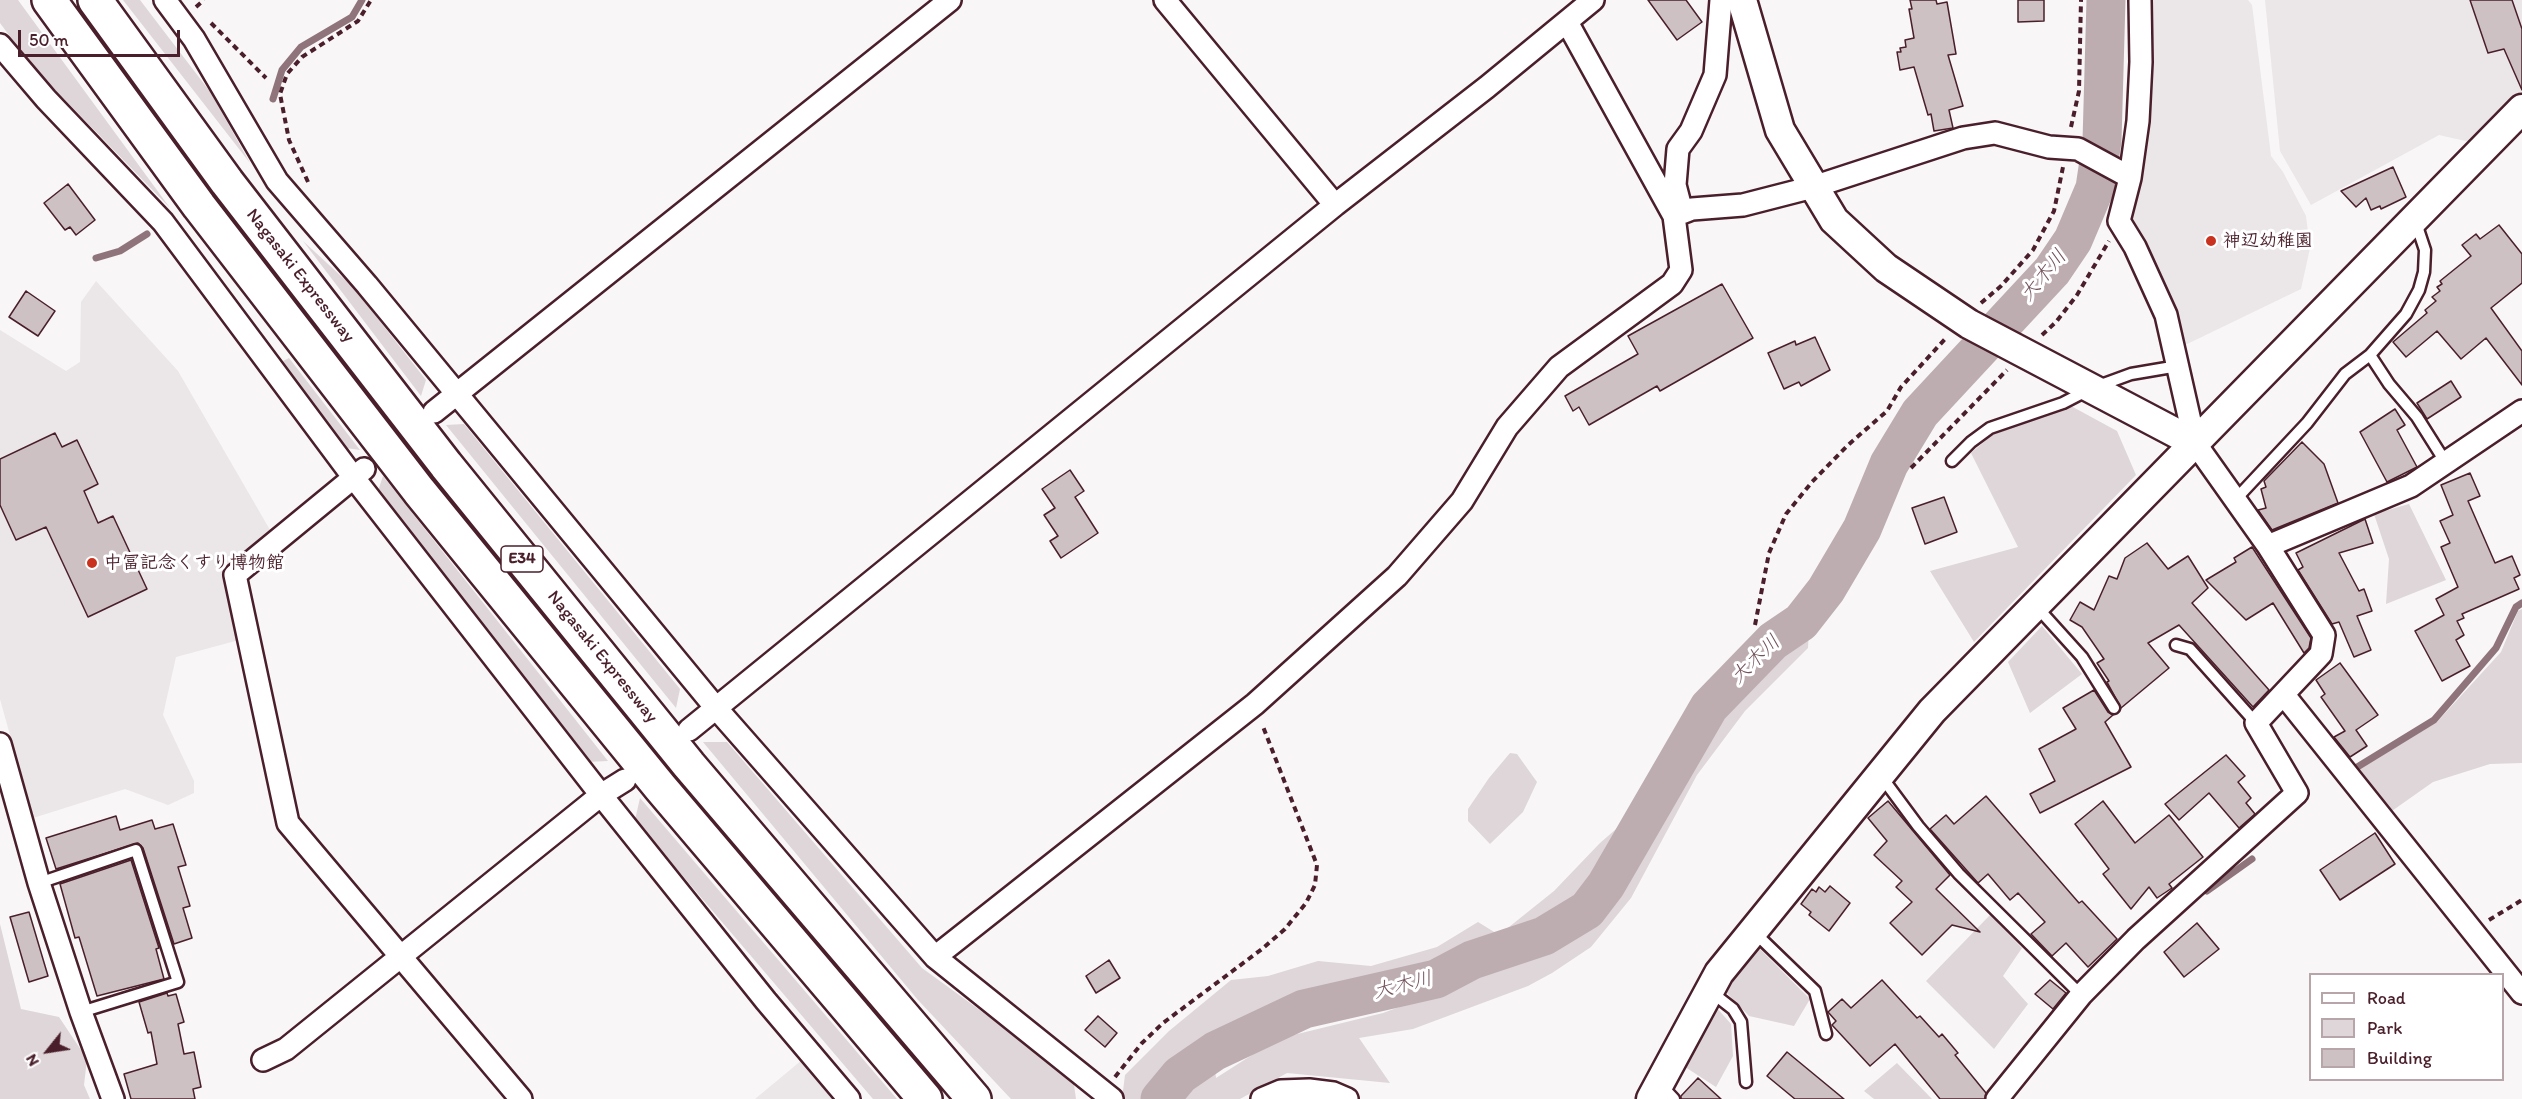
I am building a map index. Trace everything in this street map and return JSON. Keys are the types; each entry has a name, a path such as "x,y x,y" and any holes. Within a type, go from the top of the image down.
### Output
{"highway":[{"name":"Nagasaki Expressway","path":"49,0 199,206 419,491 660,787 925,1099"},
{"name":"Nagasaki Expressway","path":"95,0 227,182 446,465 689,765 974,1099"}],"street":[{"path":"165,0 194,39 277,181 367,285 716,708 935,957 1106,1098"},
{"path":"434,412 950,0"},
{"path":"1165,0 1335,205"},
{"path":"689,730 1335,205 1593,0"},
{"path":"935,957 1255,704 1397,576 1462,501 1507,427 1559,367 1672,284 1681,270 1675,185 1678,149 1691,131 1714,75 1721,0"},
{"path":"1742,0 1780,130 1834,220 1886,268 1969,324 2195,443"},
{"path":"1997,1099 2081,995 2136,939 2297,793 2256,723 2321,654 2324,635 2268,546 2195,443 2166,315 2119,221 2138,121 2141,62 2140,0"},
{"path":"1567,22 1678,214"},
{"path":"0,45 46,99 163,222 359,473 601,795 766,1001 849,1099"},
{"path":"1662,1094 1719,973 1932,711 2522,110"},
{"path":"1678,214 1692,209 1743,205 1813,187 1963,138 1995,133 2049,147 2078,149 2127,176"},
{"path":"2268,546 2411,486 2522,411"},
{"path":"359,473 235,574 288,823 521,1099"},
{"path":"2284,695 2522,993"},
{"path":"0,744 39,883 81,1012 113,1099"},
{"path":"263,1060 286,1049 601,795 625,780"},
{"path":"1262,1099 1281,1091 1309,1090 1333,1093 1347,1099"}],"lane":[{"path":"2235,500 2307,423 2345,374 2370,355 2406,314 2419,290 2424,272 2425,250 2415,220"},
{"path":"2370,355 2389,384 2417,417 2446,463"},
{"path":"1952,461 1971,442 1990,428 2063,403 2090,389 2131,374 2178,366"},
{"path":"2036,606 2082,657 2114,708"},
{"path":"2176,645 2190,649 2256,723"},
{"path":"1881,775 1918,826 1959,874 2081,995"},
{"path":"39,883 136,850 178,982 81,1012"},
{"path":"1753,932 1815,991 1826,1034"},
{"path":"1709,991 1733,1009 1741,1022 1746,1082"}],"path":[{"path":"186,0 266,78"},
{"path":"195,8 204,0"},
{"path":"310,186 289,140 280,93 287,74 302,57 358,21 372,0"},
{"path":"1106,1098 1118,1072 1142,1043 1163,1023 1262,949 1285,929 1306,903 1315,885 1317,866 1255,704"},
{"path":"2472,930 2522,900"}],"shaded area":[{"path":"2148,0 2248,0 2252,5 2271,156 2283,172 2306,216 2310,248 2301,289 2183,346 2128,215 2143,164"},
{"path":"2265,0 2522,0 2522,91 2470,142 2439,135 2311,205 2280,151"},
{"path":"96,281 178,371 270,530 225,568 239,640 176,657 163,715 194,781 194,793 168,805 125,789 33,818 0,699 0,330 66,371 80,362 81,302"},
{"path":"802,1060 835,1099 755,1099"}],"green space":[{"path":"0,0 18,0 170,208 32,66 0,23"},
{"path":"123,0 140,0 211,93 250,163"},
{"path":"303,241 353,287 426,380 421,396"},
{"path":"289,358 360,450 339,447 279,363"},
{"path":"2071,406 2117,431 2136,475 1974,642 1930,571 2018,547 1971,453 1992,435"},
{"path":"464,424 680,689 676,708 446,425"},
{"path":"383,476 608,761 586,762 378,491"},
{"path":"2409,504 2446,580 2386,604 2389,559 2374,514"},
{"path":"2522,609 2522,763 2490,764 2433,782 2389,813 2355,771 2437,722 2501,652 2518,611"},
{"path":"2042,626 2082,674 2030,713 2008,662"},
{"path":"1809,627 1808,648 1745,711 1697,775 1631,898 1591,947 1528,986 1413,1029 1359,1038 1390,1083 1287,1073 1240,1099 1122,1099 1125,1075 1169,1031 1231,980 1268,976 1318,961 1371,966 1437,947 1478,922 1499,935 1554,891 1600,843 1630,817 1608,861 1571,903 1426,975 1301,998 1212,1042 1216,1078 1277,1039 1383,1013 1528,959 1589,920 1612,891 1719,708 1774,651"},
{"path":"703,742 727,742 922,968 1073,1078 1076,1099 1011,1099 918,1000"},
{"path":"1510,753 1517,754 1537,782 1523,812 1490,844 1468,821 1468,809 1489,778"},
{"path":"640,798 897,1099 873,1099 635,820"},
{"path":"1990,915 2022,948 2003,976 2028,1004 1994,1049 1926,981"},
{"path":"0,924 21,1009 59,1017 87,1059 84,1085 90,1099 0,1099"},
{"path":"1757,946 1810,999 1794,1026 1749,1016 1726,992"},
{"path":"1716,1007 1731,1024 1733,1056 1716,1087 1679,1063"},
{"path":"1897,1063 1932,1099 1874,1099 1864,1091"}],"building":[{"path":"1648,0 1686,0 1702,22 1677,40"},
{"path":"1910,0 1936,0 1937,4 1947,2 1956,54 1948,55 1963,106 1949,110 1953,128 1934,131 1931,114 1928,115 1914,67 1900,70 1897,52 1901,52 1900,48 1906,47 1905,40 1914,38 1909,9 1912,9"},
{"path":"2018,0 2044,0 2044,21 2018,22"},
{"path":"2470,0 2512,0 2522,29 2522,90 2504,49 2488,53"},
{"path":"2393,167 2406,197 2381,209 2380,206 2371,210 2366,198 2356,207 2341,191"},
{"path":"68,184 95,220 76,235 70,227 65,230 44,203"},
{"path":"2499,225 2522,254 2522,283 2491,308 2522,351 2522,385 2486,338 2461,359 2437,331 2406,357 2393,342 2427,313 2425,310 2436,301 2432,297 2440,291 2437,287 2442,284 2440,281 2471,256 2462,245 2476,234 2480,239"},
{"path":"1722,284 1753,338 1660,391 1657,386 1589,425 1579,407 1573,411 1565,396 1638,354 1628,336"},
{"path":"26,291 55,311 38,336 9,317"},
{"path":"1815,337 1830,370 1801,386 1799,382 1784,389 1768,353 1795,341 1796,345"},
{"path":"2451,381 2461,397 2427,419 2417,403"},
{"path":"2395,409 2405,425 2397,430 2417,467 2387,482 2360,432"},
{"path":"55,433 62,447 77,440 98,484 84,491 98,523 113,516 147,589 88,617 46,527 16,540 0,505 0,459"},
{"path":"2302,442 2324,464 2338,503 2272,530 2258,510 2266,508 2261,489 2266,487 2264,481"},
{"path":"1070,470 1084,491 1075,497 1098,533 1061,558 1050,541 1058,536 1044,515 1055,508 1042,489"},
{"path":"2470,473 2480,496 2468,501 2495,563 2512,556 2520,575 2514,578 2519,589 2462,614 2464,618 2457,621 2464,635 2456,640 2470,666 2442,681 2415,631 2444,615 2436,599 2458,587 2441,547 2450,543 2440,521 2453,515 2441,485"},
{"path":"1944,497 1957,532 1925,544 1912,508"},
{"path":"2365,519 2373,543 2339,553 2359,591 2364,589 2372,611 2357,616 2371,650 2354,657 2339,622 2332,624 2298,570 2303,567 2296,553"},
{"path":"2147,543 2168,569 2188,556 2208,588 2192,603 2269,690 2253,707 2179,625 2148,643 2169,668 2121,708 2107,682 2109,681 2097,663 2104,659 2082,627 2070,620 2080,602 2094,610 2109,576 2117,579 2125,558"},
{"path":"2252,547 2311,638 2309,648 2304,653 2273,603 2246,620 2206,580 2236,562 2234,558"},
{"path":"2340,663 2378,715 2356,730 2367,746 2350,757 2334,737 2345,731 2321,697 2325,694 2316,680"},
{"path":"2094,690 2108,712 2113,715 2105,722 2131,767 2040,813 2030,794 2055,781 2039,749 2076,729 2063,708"},
{"path":"2226,755 2245,776 2238,782 2251,798 2246,803 2255,814 2239,828 2209,793 2179,820 2165,804"},
{"path":"1986,796 2079,903 2082,901 2117,939 2088,967 2066,943 2052,956 2031,934 2045,922 2018,893 2010,900 1988,874 1978,883 1930,829 1946,815 1954,824"},
{"path":"1888,801 1950,875 1936,889 1980,932 1952,925 1922,955 1890,923 1912,902 1896,887 1902,881 1874,855 1887,841 1868,818"},
{"path":"2103,801 2135,843 2169,815 2203,857 2169,884 2172,888 2157,898 2149,887 2131,909 2103,874 2109,869 2075,824"},
{"path":"116,816 120,830 152,820 155,829 173,824 186,865 178,867 190,906 183,908 192,938 174,944 143,848 138,843 56,869 46,838"},
{"path":"2375,833 2395,864 2340,900 2320,870"},
{"path":"131,860 159,948 156,949 164,979 97,996 79,937 75,938 60,884"},
{"path":"1830,886 1850,903 1829,931 1809,915 1811,912 1801,904 1812,889 1816,892 1819,887 1825,892"},
{"path":"29,912 48,976 29,982 10,917"},
{"path":"2197,923 2219,949 2184,977 2164,952"},
{"path":"1109,960 1120,978 1096,993 1086,976"},
{"path":"1882,980 1917,1018 1920,1016 1939,1037 1942,1034 1958,1053 1955,1055 1986,1093 1985,1099 1940,1099 1895,1044 1870,1066 1832,1025 1836,1021 1828,1012 1842,999 1851,1008"},
{"path":"2050,980 2066,993 2053,1009 2035,994"},
{"path":"167,993 168,996 176,994 184,1022 178,1024 184,1054 194,1052 201,1087 193,1089 195,1099 131,1099 124,1074 157,1064 151,1032 148,1033 139,1002"},
{"path":"1098,1016 1117,1033 1105,1047 1085,1030"},
{"path":"1787,1052 1844,1099 1795,1099 1767,1076"},
{"path":"1698,1078 1721,1099 1681,1099 1681,1096"}],"waterway":[{"path":"273,99 282,70 301,47 352,17 362,0"},
{"name":"大木川","path":"1160,1099 1180,1075 1215,1051 1304,1009 1436,979 1472,960 1544,936 1587,910 1606,885 1709,707 1773,641 1801,622 1826,590 1862,529 1889,464 1920,413 2052,271 2073,240 2095,188 2102,141 2106,0"},
{"path":"96,258 120,251 147,234"},
{"path":"2354,769 2434,720 2496,648 2516,607 2522,603"},
{"path":"2207,891 2252,859"}],"place":[{"name":"神辺幼稚園","path":"2211,241"},
{"name":"中冨記念くすり博物館","path":"92,563"}]}
